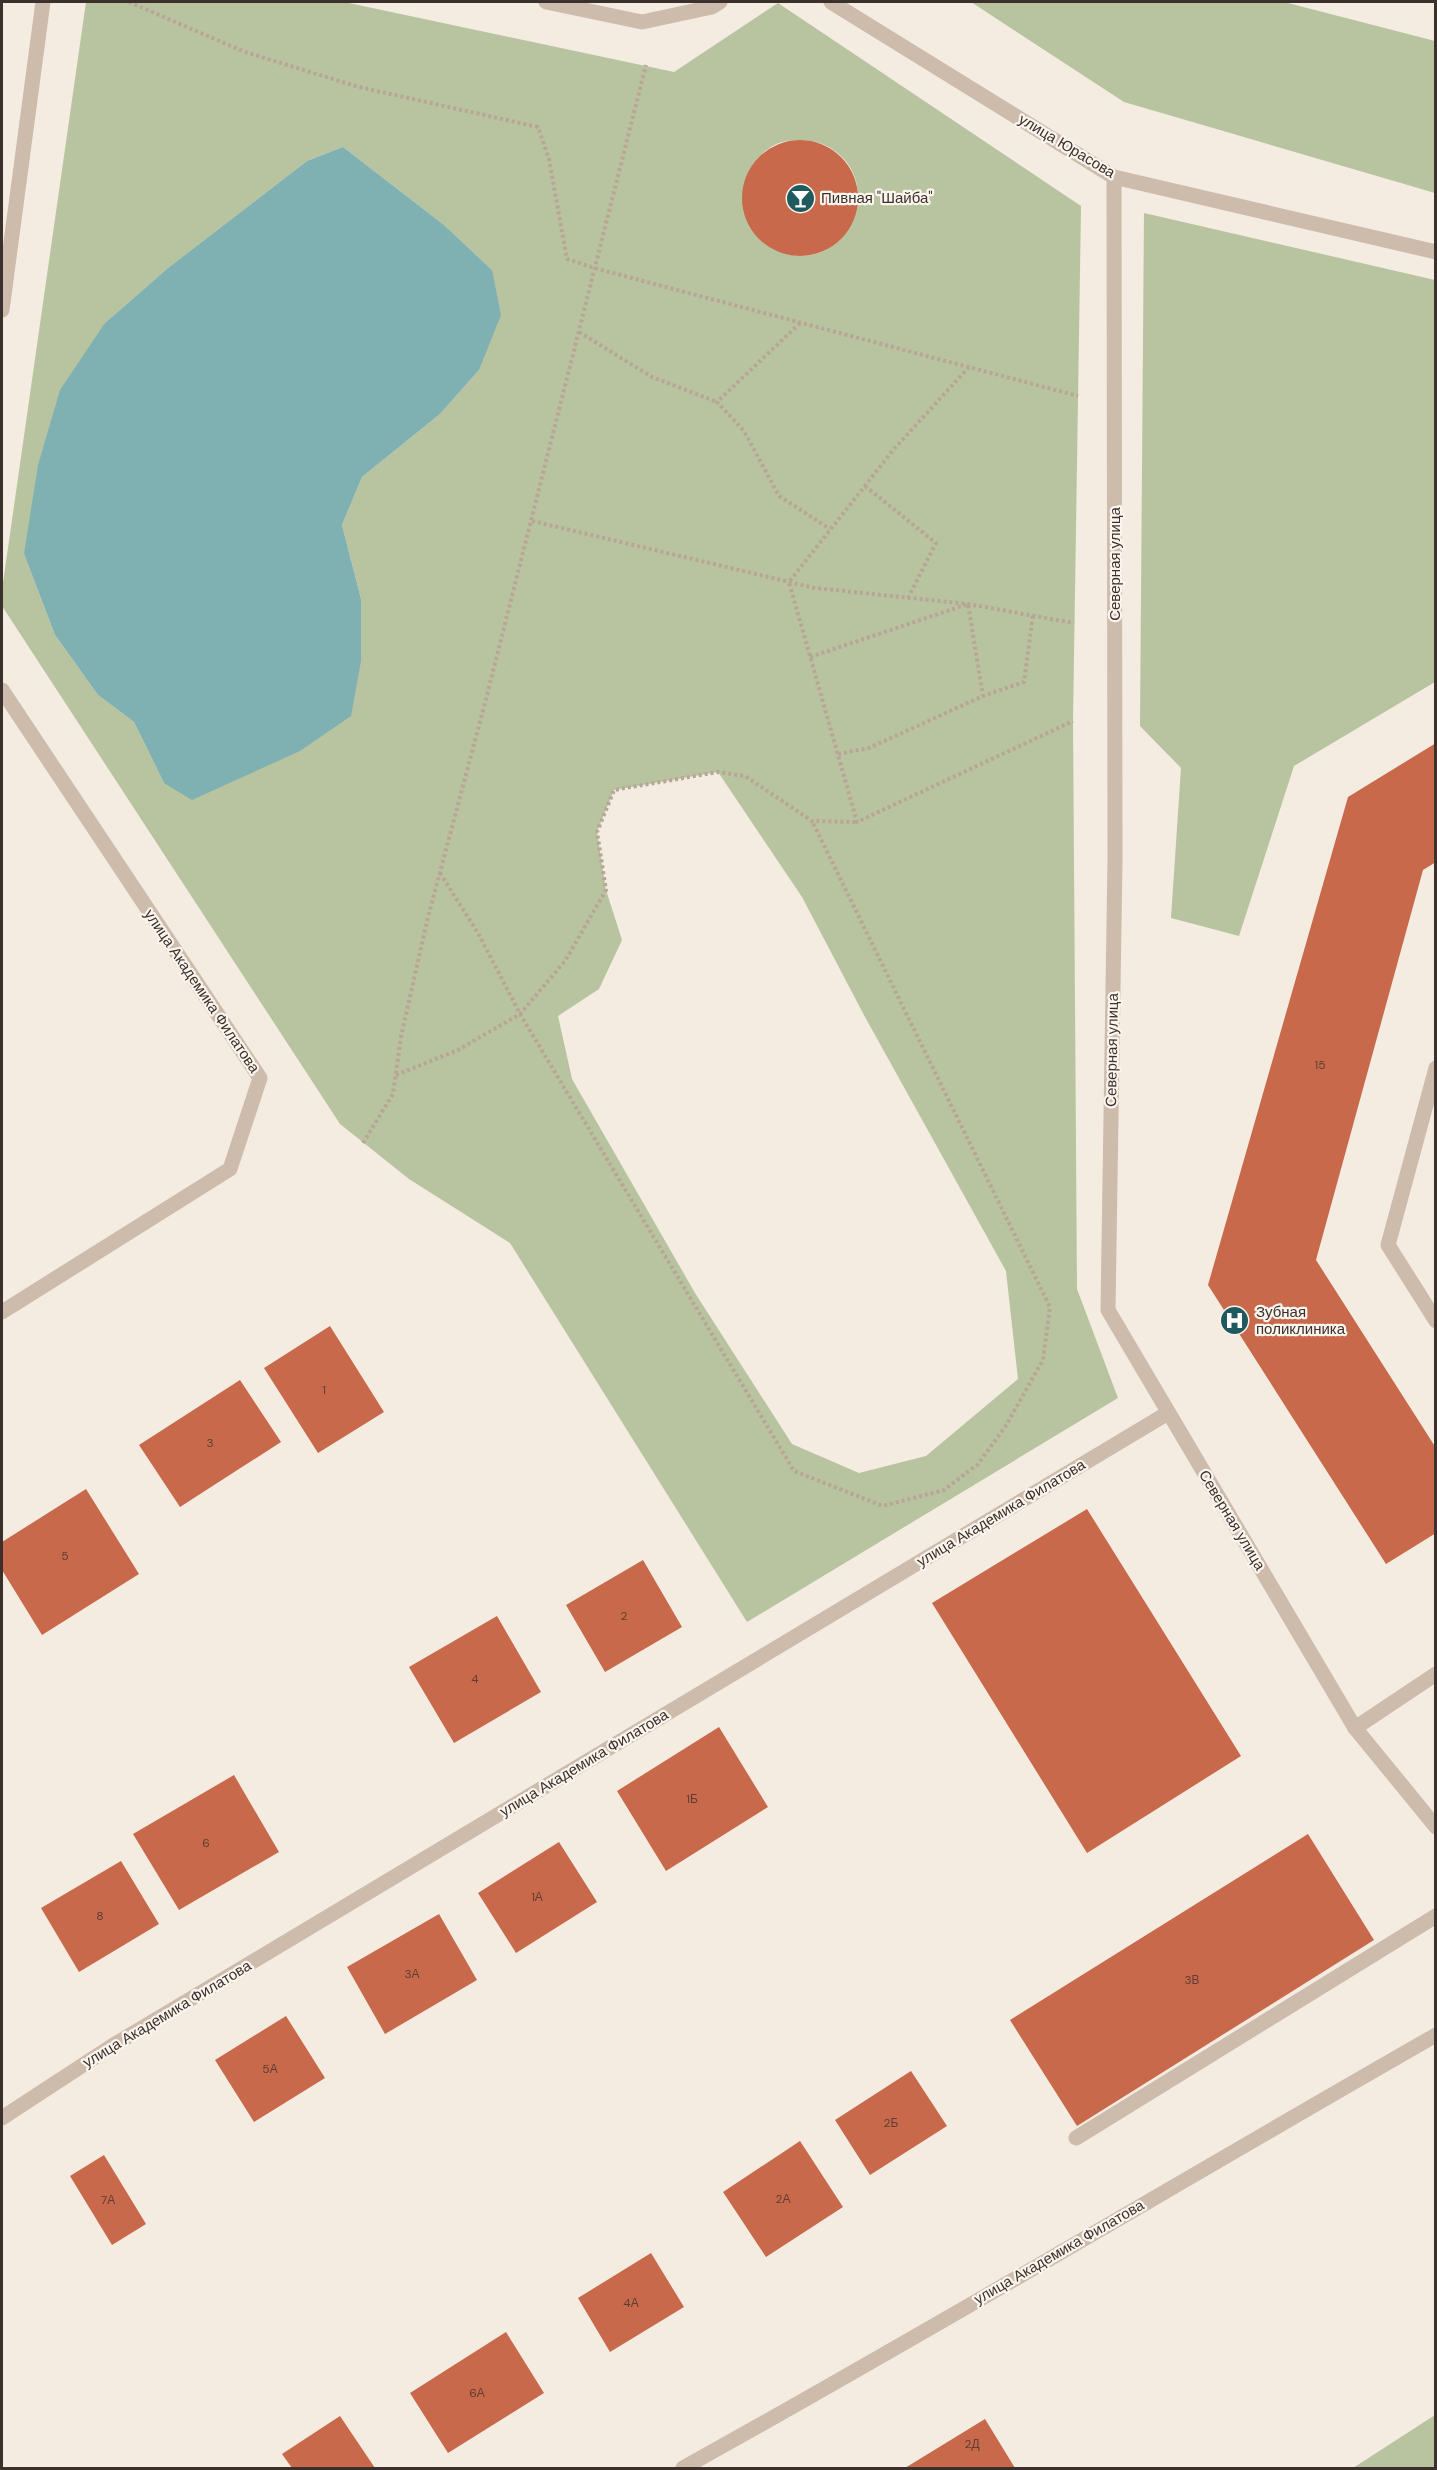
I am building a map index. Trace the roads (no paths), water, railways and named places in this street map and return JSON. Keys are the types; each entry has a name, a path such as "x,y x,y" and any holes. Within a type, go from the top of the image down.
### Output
{"street":[{"path":"2,310 4,270 43,2"},
{"path":"546,2 642,22 712,7 720,2"},
{"name":"улица Юрасова","path":"831,2 1114,177 1436,252"},
{"name":"Северная улица","path":"1114,177 1115,860 1108,1310 1355,1728 1436,1827"},
{"name":"улица Академика Филатова","path":"2,690 260,1078 230,1168 2,1312"},
{"path":"1436,1068 1388,1245 1436,1321"},
{"name":"улица Академика Филатова","path":"2,2118 112,2046 1168,1413"},
{"path":"1355,1728 1436,1674"},
{"path":"1076,2138 1436,1916"},
{"name":"улица Академика Филатова","path":"683,2469 863,2368 1436,2035"}],"water":[{"path":"343,147 444,225 492,270 501,315 479,370 440,414 362,477 342,525 361,599 361,661 351,716 300,751 192,800 164,783 134,722 98,695 55,635 24,554 38,465 60,390 105,323 168,268 307,161"}],"place":[{"name":"Пивная \"Шайба\"","path":"800,198"},
{"name":"Зубная поликлиника","path":"1235,1321"}]}
